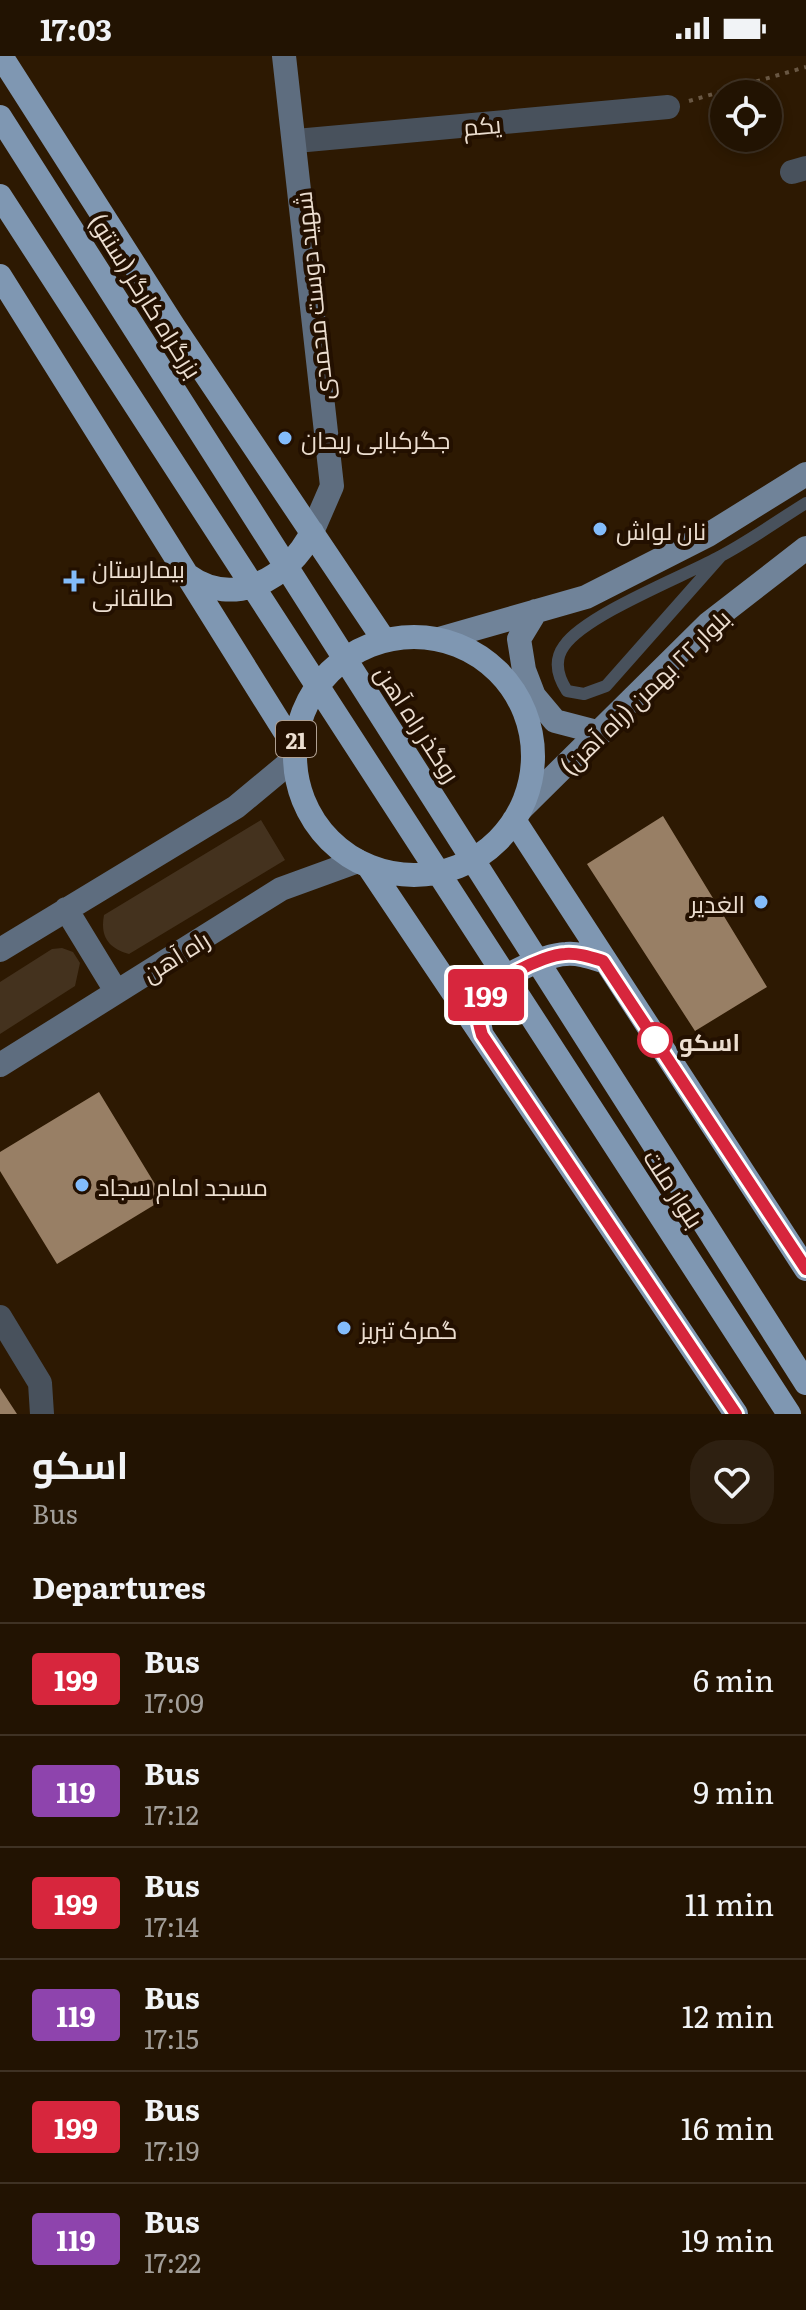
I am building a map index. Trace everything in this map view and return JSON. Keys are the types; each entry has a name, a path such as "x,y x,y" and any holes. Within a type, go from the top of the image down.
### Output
{"highway":[{"path":"1,56 174,327 384,640"},
{"name":"بزرگراه کارگر (سنتو)","path":"0,117 246,503"},
{"name":"بلوار ملت","path":"0,196 789,1414"},
{"path":"0,276 294,752"},
{"name":"روگذر راه آهن","path":"246,503 545,974"},
{"path":"185,573 203,587 218,592 239,591 270,576 301,554 312,532"},
{"name":"21","path":"411,636 439,639 472,652 501,673 522,703 532,737 532,773 518,814 502,838 473,860 440,873 404,875 363,864 336,848 311,819 297,784 294,752 303,710 322,679 350,655 384,640 411,636"},
{"path":"518,814 603,961 806,1269"},
{"path":"363,864 482,1035 736,1414"},
{"path":"482,1035 477,1017 481,1000 498,984 550,956 579,954 603,961"},
{"name":"بلوار ملت","path":"545,974 806,1383"}],"main road":[{"path":"439,639 586,597 694,542 806,474"},
{"name":"بلوار ۲۲ بهمن (راه آهن)","path":"518,814 708,624 806,548"},
{"path":"536,611 519,639 524,670 534,696 555,721 601,733"}],"street":[{"name":"شهید دوست محمدی","path":"284,56 296,141 332,486 312,532"},
{"name":"یکم","path":"296,141 668,107"},
{"path":"0,950 236,807 294,752"},
{"name":"راه آهن","path":"0,1065 281,889 363,864"},
{"path":"66,909 116,991"},
{"path":"0,1317 40,1383 42,1414"}],"lane":[{"path":"721,556 606,686 584,694 567,691 558,677 558,661 564,645 587,626 721,556 806,503"}],"path":[{"path":"668,107 806,67"}],"shaded area":[{"path":"261,820 285,860 129,954 111,945 103,929 104,915"},
{"path":"62,948 73,952 80,963 75,986 0,1034 0,982 52,949"}],"building":[{"path":"663,816 767,987 695,1031 587,864"},
{"name":"مسجد امام سجاد","path":"99,1092 164,1199 57,1264 0,1171 0,1152"},
{"path":"0,1388 17,1414 0,1414"}],"bus line":[{"name":"199","path":"736,1414 482,1035 477,1017 481,1000 498,984 539,959 579,954 603,961 806,1269"}],"place":[{"name":"جگرکبابی ریحان","path":"285,438"},
{"name":"نان لواش","path":"600,529"},
{"name":"بیمارستان طالقانی","path":"74,581"},
{"name":"الغدیر","path":"761,902"},
{"name":"اسکو","path":"655,1040"},
{"name":"مسجد امام سجاد","path":"82,1185"},
{"name":"گمرک تبریز","path":"344,1328"}]}
